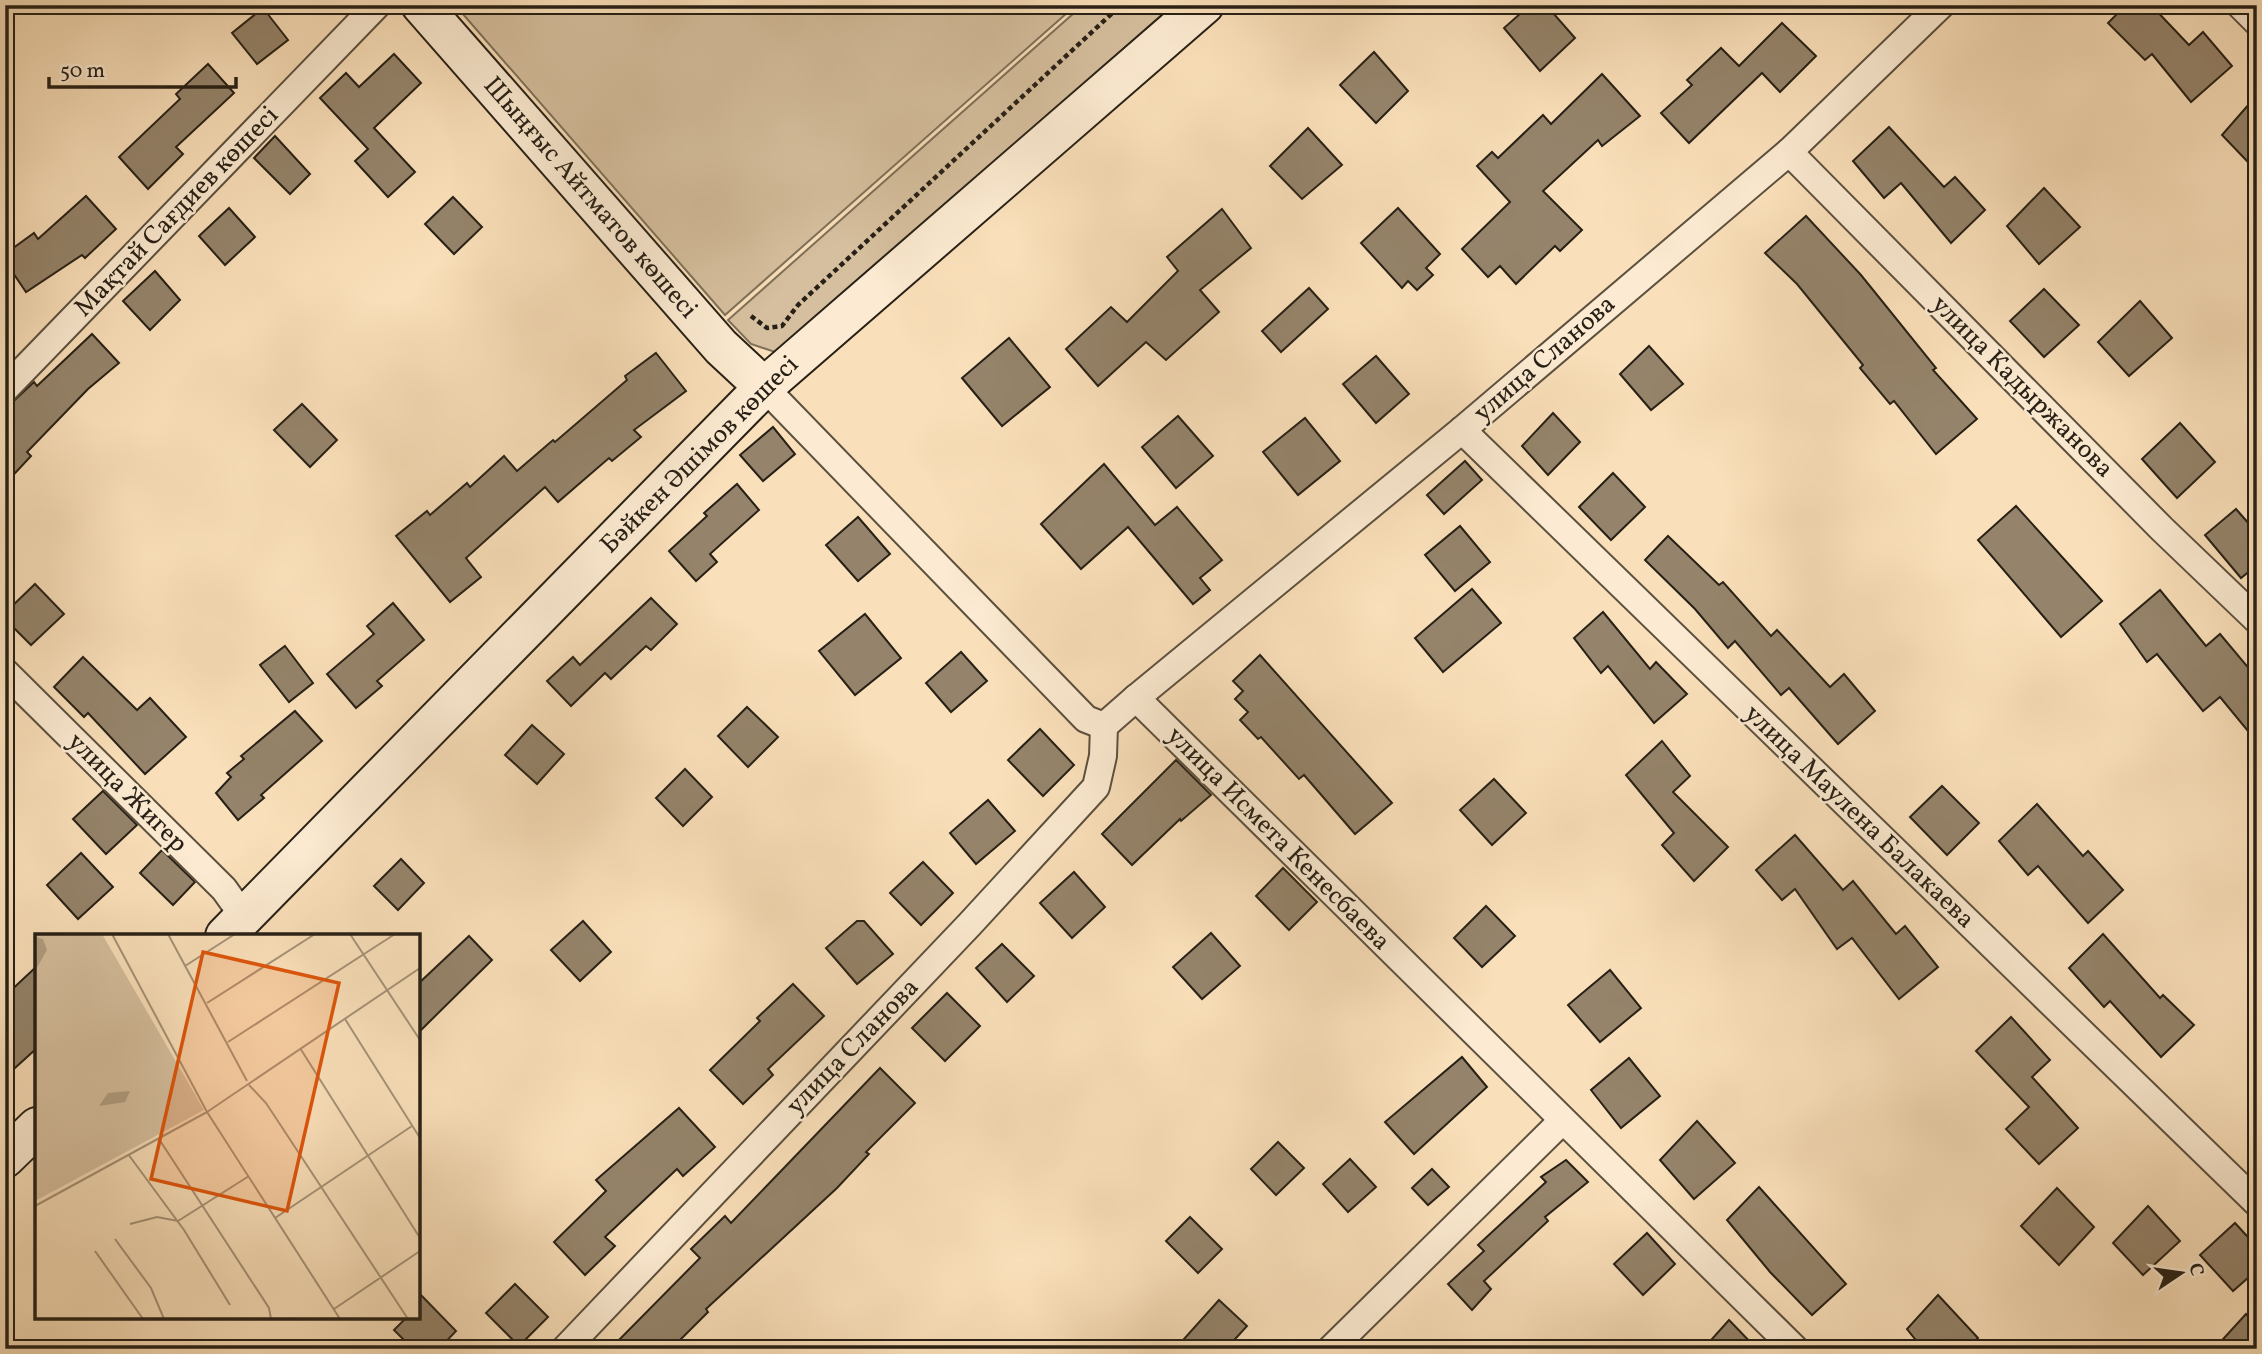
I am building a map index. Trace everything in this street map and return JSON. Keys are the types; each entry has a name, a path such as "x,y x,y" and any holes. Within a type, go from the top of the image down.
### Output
{"main road":[{"name":"Шыңғыс Айтматов көшесі","path":"421,5 721,347 764,387"},
{"name":"Бәйкен Әшімов көшесі","path":"234,926 764,387 1204,5"},
{"path":"5,1158 35,1128"}],"street":[{"name":"Мақтай Сағдиев көшесі","path":"5,389 377,5"},
{"name":"улица Сланова","path":"1136,698 1462,430 1789,152 1941,5"},
{"path":"2240,5 2257,22"},
{"name":"улица Кадыржанова","path":"1789,152 2162,529 2257,620"},
{"path":"764,387 1086,719 1104,726 1136,698"},
{"name":"улица Маулена Балакаева","path":"1462,430 2257,1203"},
{"name":"улица Жигер","path":"5,672 224,889 234,926"},
{"name":"улица Исмета Кенесбаева","path":"1136,698 1795,1349"},
{"name":"улица Сланова","path":"565,1349 970,924 1096,787 1103,756 1104,726"},
{"path":"1331,1349 1562,1121"}],"path":[{"path":"751,316 767,328 782,326 799,305 1121,5"}],"shaded area":[{"path":"455,5 1076,5 725,315"},
{"path":"1083,5 1173,5 805,331 775,352 751,344 728,320"}],"building":[{"path":"1530,5 1546,5 1575,38 1540,71 1504,28"},
{"path":"2126,5 2151,5 2189,45 2203,32 2232,66 2191,102 2152,54 2145,60 2108,23"},
{"path":"263,8 288,40 257,64 232,33"},
{"path":"1782,23 1816,56 1780,92 1762,73 1689,143 1661,113 1692,85 1687,80 1721,48 1739,66"},
{"path":"1374,52 1408,91 1376,123 1340,85"},
{"path":"394,54 421,83 374,128 415,172 388,197 355,161 368,149 320,98 346,73 359,87"},
{"path":"208,64 234,93 176,147 183,154 148,189 119,157 180,99 176,94"},
{"path":"1602,74 1640,116 1602,146 1598,140 1543,191 1582,230 1560,251 1555,246 1516,284 1500,266 1488,277 1462,249 1510,202 1477,166 1492,152 1498,158 1543,115 1551,124"},
{"path":"2257,95 2257,151 2247,161 2222,135"},
{"path":"1889,127 1944,187 1955,177 1985,210 1951,243 1901,183 1884,198 1853,161"},
{"path":"1308,128 1342,165 1302,199 1270,166"},
{"path":"275,136 310,174 290,194 254,158"},
{"path":"2044,188 2080,227 2039,264 2007,226"},
{"path":"86,196 116,229 85,258 82,255 26,292 5,261 5,254 34,233 38,239"},
{"path":"453,197 482,227 454,254 425,224"},
{"path":"229,208 255,237 225,265 199,236"},
{"path":"1398,208 1440,254 1426,268 1433,275 1417,290 1408,281 1402,288 1361,243"},
{"path":"1222,209 1251,248 1200,290 1219,312 1166,360 1146,342 1098,386 1066,349 1111,307 1127,322 1178,271 1167,257"},
{"path":"1806,216 1861,275 1936,368 1933,370 1977,419 1936,454 1894,401 1890,404 1860,368 1863,365 1797,284 1765,253"},
{"path":"155,271 180,300 150,330 123,301"},
{"path":"1309,288 1328,309 1281,352 1262,331"},
{"path":"2044,289 2079,325 2044,357 2010,321"},
{"path":"2140,301 2172,338 2129,376 2098,342"},
{"path":"92,334 119,363 88,389 27,452 31,456 5,484 5,409 34,382 37,386"},
{"path":"1009,338 1050,387 1002,426 962,378"},
{"path":"1649,346 1683,384 1651,410 1620,374"},
{"path":"656,353 686,391 634,430 641,437 612,461 609,458 558,502 545,487 466,558 481,577 450,602 396,536 427,511 430,515 467,483 470,487 504,456 517,471 627,380 625,376"},
{"path":"1376,356 1409,394 1376,423 1343,384"},
{"path":"302,404 337,440 310,467 274,430"},
{"path":"1553,413 1580,442 1548,475 1522,446"},
{"path":"1178,416 1213,456 1176,488 1142,447"},
{"path":"1305,418 1340,461 1298,495 1263,452"},
{"path":"2180,423 2215,462 2177,498 2142,459"},
{"path":"773,427 795,454 763,481 740,455"},
{"path":"1465,461 1482,480 1444,514 1427,495"},
{"path":"1104,464 1155,525 1177,507 1222,560 1200,578 1210,590 1193,604 1128,527 1081,569 1041,524"},
{"path":"1613,473 1645,507 1611,540 1579,507"},
{"path":"737,484 759,510 710,554 717,562 696,581 669,551 707,516 704,513"},
{"path":"2016,506 2102,601 2061,637 1978,540"},
{"path":"2236,509 2257,533 2257,565 2241,578 2205,535"},
{"path":"858,517 890,554 858,581 826,545"},
{"path":"1460,526 1490,562 1455,591 1425,555"},
{"path":"1668,536 1719,585 1723,582 1771,636 1777,630 1830,687 1844,674 1875,711 1838,744 1789,688 1781,695 1735,641 1728,648 1695,609 1645,560"},
{"path":"35,584 64,614 31,645 5,619 5,613"},
{"path":"1472,589 1501,623 1443,672 1415,638"},
{"path":"2160,590 2206,646 2220,634 2257,678 2257,742 2220,697 2203,711 2157,654 2147,662 2120,624"},
{"path":"651,598 677,624 651,650 646,646 611,679 605,673 571,706 547,681 573,657 580,665"},
{"path":"393,603 424,640 377,681 382,686 356,708 327,674 374,634 367,626"},
{"path":"1603,612 1650,669 1656,662 1687,694 1654,723 1608,666 1601,673 1574,638"},
{"path":"865,614 901,658 855,695 819,651"},
{"path":"285,646 313,683 289,702 260,665"},
{"path":"961,652 987,681 951,712 926,683"},
{"path":"1260,655 1392,803 1355,834 1304,775 1299,779 1261,737 1258,739 1240,720 1248,712 1235,699 1243,691 1233,681"},
{"path":"83,657 137,710 150,698 186,737 145,774 88,713 84,717 54,687"},
{"path":"747,707 778,737 748,767 718,736"},
{"path":"295,711 322,741 261,795 264,798 238,820 216,793 231,777 227,773 244,759 241,756"},
{"path":"532,725 564,754 537,784 505,755"},
{"path":"1040,729 1074,765 1043,796 1008,760"},
{"path":"1662,741 1690,776 1673,792 1728,847 1694,881 1662,845 1674,833 1626,775"},
{"path":"1176,760 1211,795 1181,821 1180,819 1132,865 1102,834"},
{"path":"685,769 712,797 683,826 656,798"},
{"path":"1494,779 1526,813 1492,845 1460,810"},
{"path":"1942,786 1979,823 1947,855 1910,817"},
{"path":"103,791 137,825 106,854 73,819"},
{"path":"988,800 1015,831 976,864 950,833"},
{"path":"2037,804 2083,856 2088,851 2123,890 2088,923 2038,866 2028,875 1999,841"},
{"path":"1795,835 1843,890 1853,881 1896,934 1905,926 1938,967 1899,999 1852,938 1837,949 1795,889 1782,900 1756,870"},
{"path":"162,850 195,882 173,905 140,873"},
{"path":"81,853 113,887 78,919 47,885"},
{"path":"401,859 424,883 398,910 374,886"},
{"path":"923,862 953,893 921,925 890,893"},
{"path":"1283,868 1317,902 1289,930 1256,896"},
{"path":"1074,872 1105,907 1072,938 1040,903"},
{"path":"1486,906 1515,936 1482,967 1454,938"},
{"path":"583,921 611,952 580,981 551,950"},
{"path":"857,921 864,921 893,954 857,984 826,948"},
{"path":"1211,933 1240,966 1202,999 1173,967"},
{"path":"2103,934 2160,998 2163,995 2194,1025 2161,1057 2110,1001 2104,1007 2069,968"},
{"path":"469,936 492,960 420,1031 420,982"},
{"path":"1002,944 1034,976 1007,1002 976,968"},
{"path":"35,968 35,1050 5,1077 5,996"},
{"path":"1610,970 1641,1008 1600,1042 1568,1005"},
{"path":"793,984 824,1016 768,1069 773,1075 743,1104 710,1070 760,1021 757,1018"},
{"path":"947,993 980,1026 945,1061 912,1028"},
{"path":"2011,1017 2050,1060 2032,1077 2078,1128 2039,1164 2006,1129 2029,1107 1976,1051"},
{"path":"1462,1057 1487,1087 1414,1154 1385,1122"},
{"path":"1629,1058 1660,1096 1621,1128 1591,1090"},
{"path":"880,1068 915,1103 866,1152 869,1154 837,1188 706,1309 708,1312 671,1349 610,1349 700,1258 691,1249 725,1216 731,1223"},
{"path":"679,1108 715,1147 683,1176 677,1169 605,1237 615,1246 585,1275 554,1242 606,1191 596,1180"},
{"path":"1697,1121 1735,1163 1694,1199 1660,1160"},
{"path":"1278,1142 1304,1168 1276,1195 1251,1169"},
{"path":"1350,1159 1376,1187 1348,1212 1323,1184"},
{"path":"1566,1160 1588,1182 1545,1217 1548,1221 1484,1281 1491,1289 1472,1310 1448,1284 1484,1251 1478,1245 1546,1182 1541,1177"},
{"path":"1432,1169 1449,1187 1428,1205 1412,1188"},
{"path":"1759,1187 1846,1284 1812,1315 1770,1272 1727,1220"},
{"path":"2057,1188 2094,1227 2059,1265 2021,1226"},
{"path":"2148,1206 2180,1241 2143,1275 2113,1243"},
{"path":"1190,1217 1222,1249 1198,1273 1166,1241"},
{"path":"2235,1223 2257,1247 2257,1270 2233,1291 2200,1255"},
{"path":"1647,1233 1675,1264 1643,1295 1614,1264"},
{"path":"515,1284 548,1317 519,1346 486,1313"},
{"path":"420,1294 456,1331 439,1349 413,1349 394,1330 405,1319 420,1319"},
{"path":"1938,1295 1978,1338 1967,1349 1923,1349 1907,1329"},
{"path":"1219,1300 1247,1326 1226,1349 1175,1349"},
{"path":"2246,1314 2257,1325 2257,1349 2214,1349"},
{"path":"1729,1320 1757,1349 1703,1349"}]}
